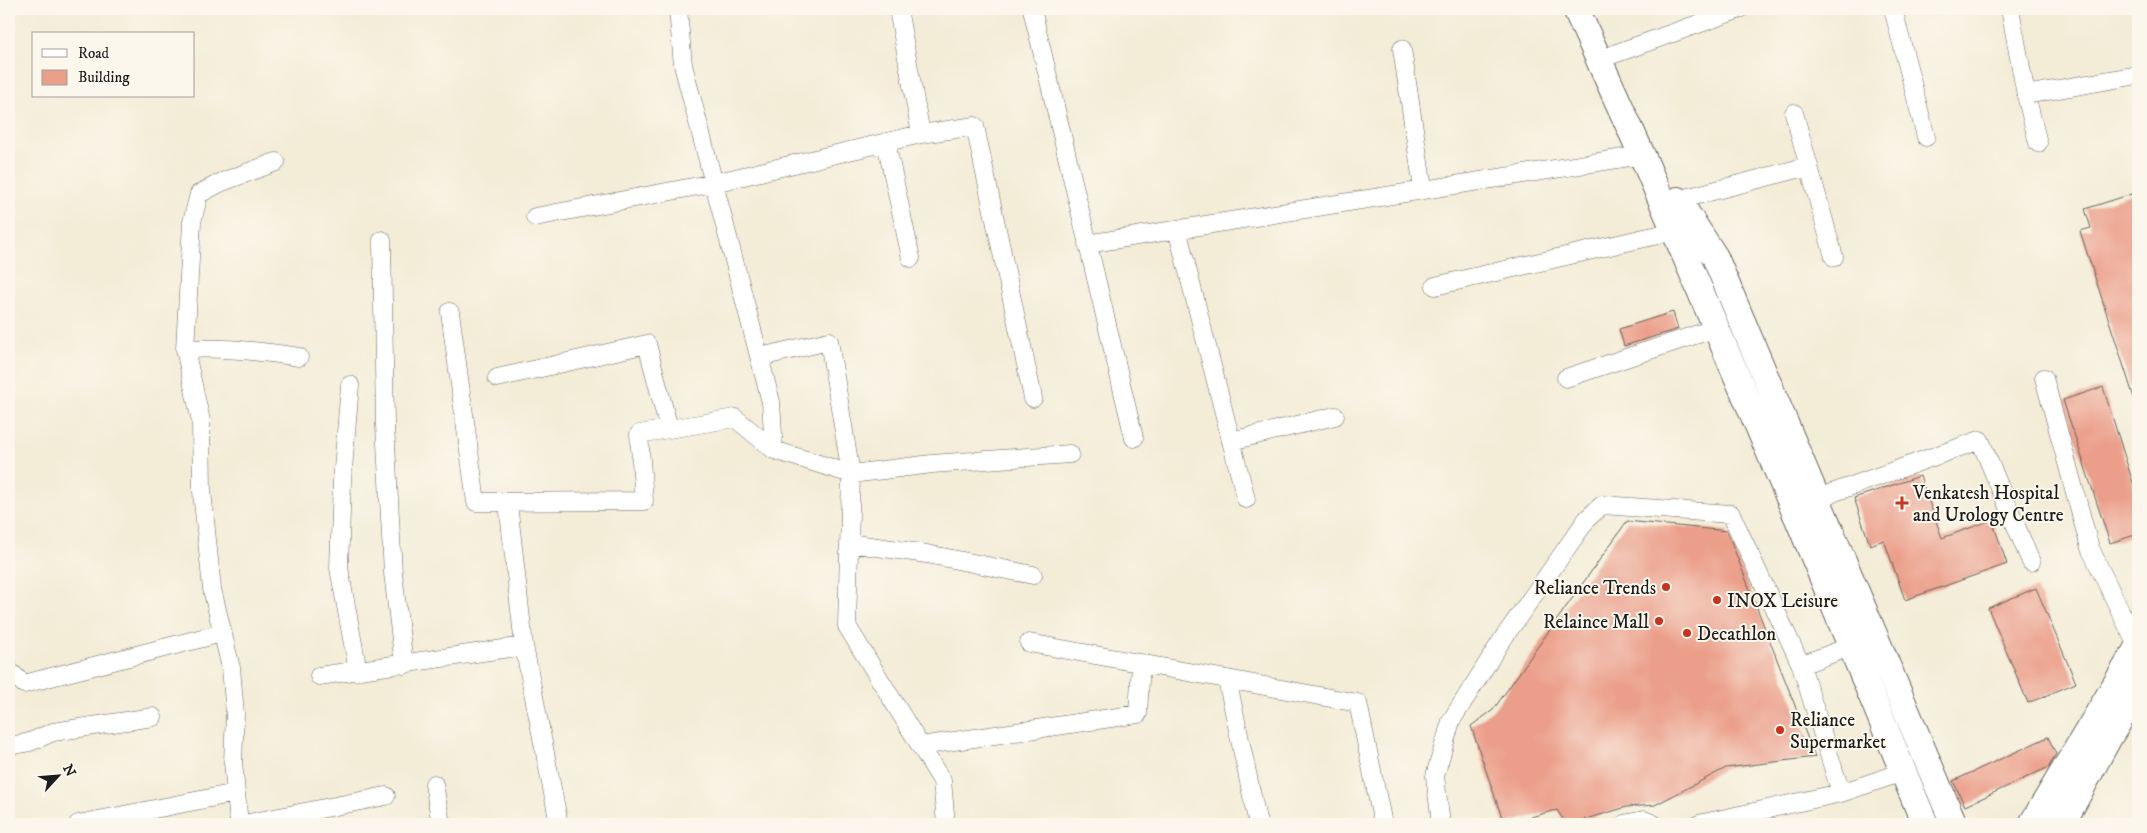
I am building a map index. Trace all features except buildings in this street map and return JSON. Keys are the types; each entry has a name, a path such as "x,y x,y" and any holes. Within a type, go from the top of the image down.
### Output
{"main road":[{"path":"1576,9 1642,155 1698,266 1943,824"},
{"path":"1595,9 1678,200 1698,266 1801,526 1925,824"},
{"path":"1642,155 1662,234 1915,824"},
{"path":"1678,200 1715,257 1954,824"},
{"path":"2032,824 2138,647"},
{"path":"2044,824 2138,668"},
{"path":"2062,824 2108,739 2138,690"},
{"path":"2078,824 2138,722"}],"street":[{"path":"678,9 683,65 771,402 774,450"},
{"path":"898,9 921,134"},
{"path":"1032,9 1134,438"},
{"path":"1614,54 1740,9"},
{"path":"1893,9 1926,137"},
{"path":"2010,9 2026,96 2038,143"},
{"path":"1402,49 1423,189"},
{"path":"2026,96 2138,75"},
{"path":"1794,113 1834,257"},
{"path":"535,217 714,183 921,134 976,126 1033,398"},
{"path":"886,142 910,258"},
{"path":"1087,244 1642,155"},
{"path":"240,824 233,762 235,714 231,668 212,589 202,491 201,421 185,349 192,222 199,194 222,182 276,162"},
{"path":"1678,200 1808,166"},
{"path":"1177,229 1246,499"},
{"path":"1435,286 1662,234"},
{"path":"382,240 385,425 393,573 404,665"},
{"path":"450,312 476,502 644,501 639,434 735,418 774,450 852,474 932,464 1070,454"},
{"path":"1566,378 1704,332"},
{"path":"760,357 830,341 852,474 847,626 942,781 946,824"},
{"path":"497,378 647,344 669,429"},
{"path":"185,349 252,350 299,357"},
{"path":"2044,378 2090,548 2138,647"},
{"path":"350,385 342,481 339,568 358,671"},
{"path":"1231,441 1335,416"},
{"path":"1818,498 1980,440 2031,562"},
{"path":"508,503 524,646 559,824"},
{"path":"1441,824 1435,776 1452,722 1502,640 1587,520 1602,505 1731,514 1801,665 1841,793"},
{"path":"849,543 927,554 1033,575"},
{"path":"9,671 24,684 222,633"},
{"path":"1029,643 1358,703 1384,824"},
{"path":"319,676 524,646"},
{"path":"1801,665 1842,650"},
{"path":"920,746 1138,714 1141,663"},
{"path":"1227,679 1258,824"},
{"path":"9,746 30,742 53,732 154,717"},
{"path":"1699,824 1841,793 1894,775"},
{"path":"434,784 442,824"},
{"path":"78,824 236,793"},
{"path":"244,824 386,796"},
{"path":"1624,824 1644,820 1654,824"}],"place":[{"name":"Venkatesh Hospital and Urology Centre","path":"1902,503"},
{"name":"Reliance Trends","path":"1666,587"},
{"name":"INOX Leisure","path":"1717,600"},
{"name":"Relaince Mall","path":"1659,621"},
{"name":"Decathlon","path":"1687,633"},
{"name":"Reliance Supermarket","path":"1780,730"}]}
